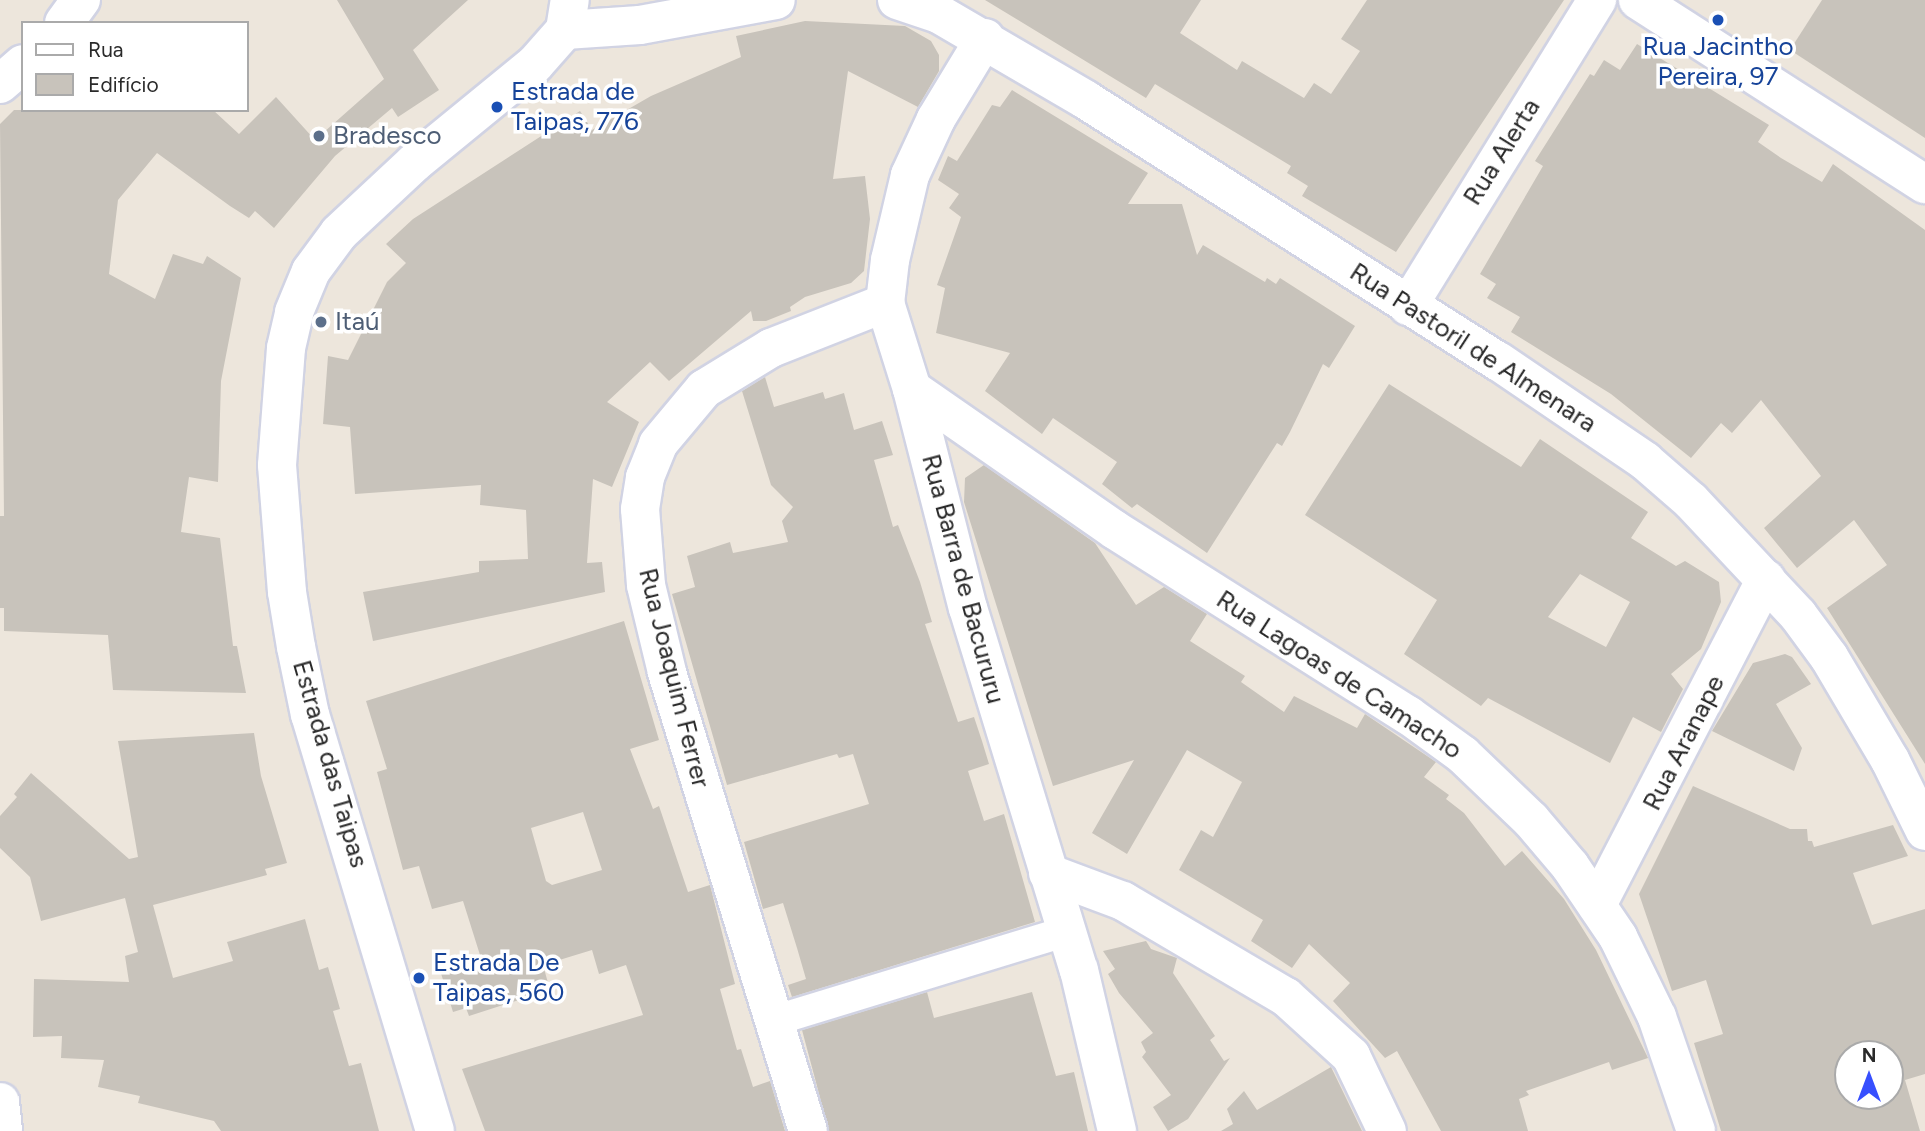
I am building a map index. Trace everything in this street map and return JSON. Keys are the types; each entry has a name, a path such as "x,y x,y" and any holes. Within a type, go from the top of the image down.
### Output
{"street":[{"path":"65,21 81,0"},
{"path":"567,15 640,25 776,0"},
{"name":"Rua Pastoril de Almenara","path":"897,0 939,14 985,38 1408,306 1645,461 1691,500 1766,579 1829,657 1890,760 1925,831"},
{"name":"Rua Alerta","path":"1408,306 1597,0"},
{"path":"1638,0 1925,184"},
{"name":"Estrada das Taipas","path":"435,1131 310,715 296,647 280,522 277,465 283,372 294,312 311,271 339,233 414,163 535,64 567,15"},
{"name":"Rua Barra de Bacururu","path":"985,38 936,118 910,175 895,235 885,303 912,389 968,608 1067,931 1116,1131"},
{"path":"0,84 21,66"},
{"name":"Rua Joaquim Ferrer","path":"808,1131 655,624 641,548 645,477 658,444 704,389 771,348 885,303"},
{"name":"Rua Lagoas de Camacho","path":"912,389 1115,530 1408,715 1463,755 1531,820 1597,905 1618,937 1657,1017 1696,1131"},
{"name":"Rua Aranape","path":"1597,905 1766,579"},
{"path":"1048,873 1123,901 1286,998 1351,1056 1387,1131"},
{"path":"773,1021 1067,931"},
{"path":"0,1102 4,1131"}],"building":[{"path":"337,0 468,0 413,50 439,90 398,117 392,108 335,156 274,228 255,211 249,218 230,206 157,153 118,200 109,274 155,299 173,254 203,264 207,256 241,278 221,381 218,482 189,477 181,532 220,538 233,646 237,646 246,693 113,690 108,635 4,631 4,608 0,608 0,516 4,516 0,124 14,110 215,112 239,134 276,97 315,140 384,79"},
{"path":"985,0 1201,0 1180,33 1237,70 1242,61 1304,98 1314,83 1331,94 1360,51 1341,39 1367,0 1564,0 1396,252 1302,196 1308,186 1287,173 1291,166 1155,84 1146,98"},
{"path":"1822,0 1925,0 1925,138 1790,50"},
{"path":"805,21 905,26 931,41 939,55 939,71 918,107 848,71 833,179 865,176 870,219 864,271 851,283 805,297 790,307 791,311 766,321 753,321 751,311 669,381 650,362 607,402 639,422 612,487 593,479 587,563 602,562 605,592 373,641 363,592 479,572 479,561 528,559 526,510 480,505 481,485 355,494 350,427 323,424 328,356 348,360 387,282 406,263 386,244 413,219 580,111 592,130 651,96 741,57 736,36"},
{"path":"1637,44 1769,125 1758,142 1781,158 1822,182 1833,164 1925,230 1925,764 1827,608 1887,565 1854,520 1797,568 1764,528 1821,476 1761,400 1732,433 1721,423 1691,458 1611,394 1511,332 1520,317 1487,298 1496,284 1480,274 1543,166 1535,161 1590,74 1594,76 1604,60 1620,70"},
{"path":"1012,90 1148,173 1128,204 1182,204 1197,255 1203,245 1265,282 1267,278 1276,284 1280,278 1355,326 1329,368 1323,364 1282,446 1277,443 1207,553 1137,504 1132,508 1102,484 1117,462 1053,418 1042,434 985,391 1010,353 936,333 945,288 937,285 961,217 949,208 959,194 938,180 948,156 957,161 992,105 1000,107"},
{"path":"765,377 774,407 823,392 825,399 844,393 854,430 882,421 893,455 874,460 893,527 898,525 920,582 932,622 925,624 958,722 974,717 982,741 989,764 968,771 984,821 1004,814 1035,922 792,997 788,985 806,979 797,948 783,903 763,909 744,842 869,804 853,754 839,758 837,754 727,785 672,594 695,587 687,556 730,542 733,553 788,542 782,521 793,507 771,485 742,391"},
{"path":"1389,384 1521,467 1540,439 1648,512 1631,538 1676,566 1685,561 1719,582 1721,602 1701,649 1671,674 1683,689 1661,732 1633,717 1610,763 1488,698 1481,706 1404,654 1437,600 1305,515","holes":["1580,574 1630,602 1606,647 1548,617"]},
{"path":"984,465 1095,543 1136,605 1164,587 1207,614 1190,641 1245,676 1241,682 1284,712 1294,696 1357,728 1365,714 1436,762 1424,777 1449,795 1446,799 1464,813 1505,866 1522,851 1564,899 1596,950 1648,1058 1612,1070 1609,1062 1526,1091 1529,1095 1519,1099 1528,1131 1441,1131 1397,1051 1385,1058 1333,1001 1350,983 1309,944 1292,968 1251,941 1263,920 1179,870 1201,830 1213,837 1242,782 1187,750 1127,854 1092,833 1134,760 1053,786 964,502 965,478"},
{"path":"624,621 659,740 630,749 653,809 659,806 688,892 710,885 735,984 720,989 737,1050 741,1049 753,1087 770,1081 785,1131 485,1131 462,1069 643,1015 626,965 599,974 592,950 543,965 550,990 469,1016 466,1008 453,1012 439,967 480,955 463,901 432,909 419,866 403,870 377,772 387,769 366,701","holes":["583,812 602,870 552,885 546,881 531,828"]},
{"path":"1785,654 1792,657 1811,684 1776,704 1802,748 1794,771 1712,731 1753,663"},
{"path":"254,733 261,776 287,863 265,869 267,875 153,905 173,978 233,961 227,942 305,919 319,970 328,967 340,1009 333,1011 349,1066 361,1063 379,1131 221,1131 214,1121 138,1103 140,1096 98,1087 104,1060 61,1058 62,1036 33,1037 34,979 129,982 125,956 138,952 125,898 41,921 30,877 0,848 0,816 17,797 14,794 31,773 129,859 138,857 118,741"},
{"path":"1693,786 1790,829 1807,829 1808,841 1812,841 1814,847 1893,825 1908,856 1853,873 1872,925 1925,909 1925,1074 1905,1080 1920,1131 1721,1131 1694,1043 1723,1034 1706,980 1672,991 1639,894"},
{"path":"1146,941 1151,949 1177,958 1173,973 1215,1036 1210,1040 1224,1061 1230,1058 1188,1119 1168,1131 1153,1107 1171,1095 1142,1057 1146,1052 1141,1042 1153,1033 1119,993 1108,974 1115,969 1103,951"},
{"path":"927,992 934,1018 1032,992 1056,1076 1074,1072 1088,1131 829,1131 802,1030"},
{"path":"1331,1067 1362,1131 1221,1131 1233,1124 1227,1109 1244,1091 1257,1110"}],"place":[{"name":"Rua Jacintho Pereira, 97","path":"1718,20"},
{"name":"Estrada de Taipas, 776","path":"497,107"},
{"name":"Bradesco","path":"319,136"},
{"name":"Itaú","path":"321,322"},
{"name":"Estrada De Taipas, 560","path":"419,978"}]}
